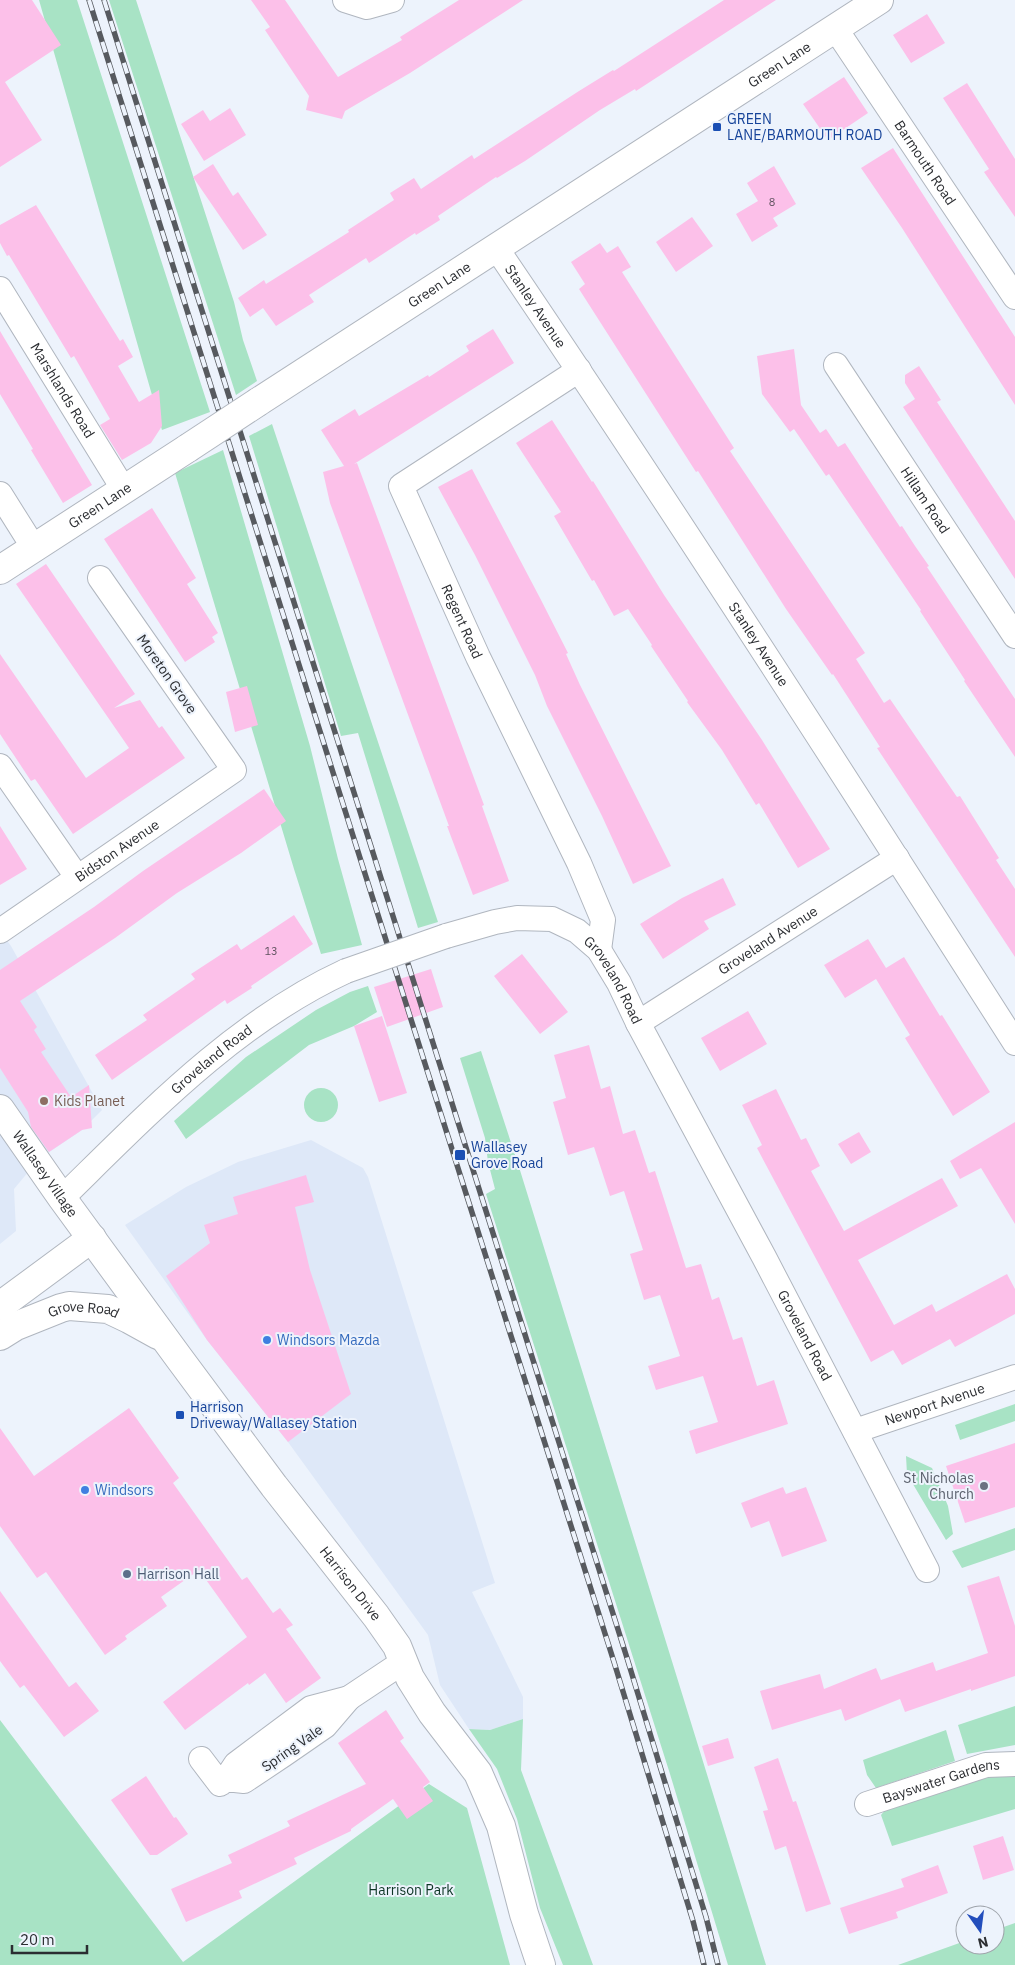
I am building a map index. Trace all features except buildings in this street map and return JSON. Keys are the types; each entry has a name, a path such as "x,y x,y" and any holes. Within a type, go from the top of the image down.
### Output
{"street":[{"path":"345,0 367,7 392,0"},
{"name":"Green Lane","path":"0,570 350,341 497,249 877,0"},
{"name":"Barmouth Road","path":"835,28 1015,297"},
{"name":"Stanley Avenue","path":"497,249 579,370 897,858 1015,1043"},
{"name":"Marshlands Road","path":"0,289 124,490"},
{"name":"Hillam Road","path":"836,365 1015,636"},
{"name":"Regent Road","path":"579,370 401,486 478,656 579,863 603,920 599,950"},
{"path":"0,494 34,548"},
{"name":"Moreton Grove","path":"100,578 234,770"},
{"path":"0,766 77,877"},
{"name":"Bidston Avenue","path":"0,931 234,770"},
{"name":"Groveland Avenue","path":"638,1023 897,858"},
{"name":"Groveland Road","path":"62,1198 156,1108 262,1018 302,992 346,971 446,936 495,922 517,918 552,919 577,931 599,950 619,983 638,1023 927,1570"},
{"name":"Wallasey Village","path":"0,1109 92,1238"},
{"path":"0,1306 92,1238"},
{"name":"Harrison Drive","path":"92,1238 279,1493 376,1616 397,1646 410,1678 428,1706 478,1773 501,1826 524,1914 541,1965"},
{"name":"Grove Road","path":"0,1336 16,1326 69,1306 108,1310 129,1319 166,1340"},
{"name":"Newport Avenue","path":"855,1431 1015,1377"},
{"name":"Spring Vale","path":"201,1759 220,1784 226,1779 236,1764 311,1708 349,1698 403,1662"},
{"name":"Bayswater Gardens","path":"867,1804 986,1765 1015,1764"}],"shaded area":[{"path":"0,931 11,946 102,1110 82,1130 39,1159 14,1189 16,1231 0,1244"},
{"path":"311,1140 363,1168 368,1177 495,1583 472,1592 523,1697 523,1719 490,1730 469,1729 440,1685 428,1635 288,1442 207,1340 125,1225 186,1187 238,1162"}],"green space":[{"path":"39,0 77,0 210,412 162,430"},
{"path":"109,0 136,0 234,302 243,340 257,381 236,395"},
{"path":"272,424 438,922 418,928 358,733 341,736 249,436"},
{"path":"223,450 310,746 362,945 321,954 175,473"},
{"path":"368,986 377,1012 354,1026 309,1045 186,1139 174,1121 246,1057 316,1010 350,992"},
{"path":"481,1051 519,1167 766,1965 728,1965 670,1774 486,1194 495,1189 488,1162 485,1138 460,1058"},
{"path":"321,1088 328,1089 333,1093 337,1098 337,1112 333,1117 328,1121 321,1122 314,1121 309,1117 305,1112 304,1105 305,1098 309,1093 314,1089"},
{"path":"1015,1404 1015,1421 960,1440 955,1425"},
{"path":"906,1456 932,1468 948,1506 953,1534 946,1540 907,1474"},
{"path":"1015,1528 1015,1550 962,1568 952,1551"},
{"path":"1015,1706 1015,1745 967,1754 958,1725"},
{"path":"523,1719 521,1770 593,1965 563,1965 540,1908 517,1819 497,1769 469,1729 490,1730"},
{"name":"Harrison Park","path":"0,1720 183,1962 429,1784 467,1808 510,1965 0,1965"},
{"path":"946,1730 955,1761 876,1788 867,1775 863,1760"},
{"path":"997,1768 1015,1771 1015,1809 892,1846 881,1815 891,1803"},
{"path":"1015,1923 1015,1965 898,1965 955,1945 955,1955 1005,1955 1005,1926"}],"railway":[{"path":"89,0 614,1662 693,1921 704,1965"},
{"path":"104,0 627,1658 706,1917 718,1965"}],"place":[{"name":"GREEN LANE/BARMOUTH ROAD","path":"717,127"},
{"name":"Kids Planet","path":"44,1101"},
{"name":"Wallasey Grove Road","path":"460,1155"},
{"name":"Windsors Mazda","path":"267,1340"},
{"name":"Harrison Driveway/Wallasey Station","path":"180,1415"},
{"name":"St Nicholas Church","path":"984,1486"},
{"name":"Windsors","path":"85,1490"},
{"name":"Harrison Hall","path":"127,1574"}]}
